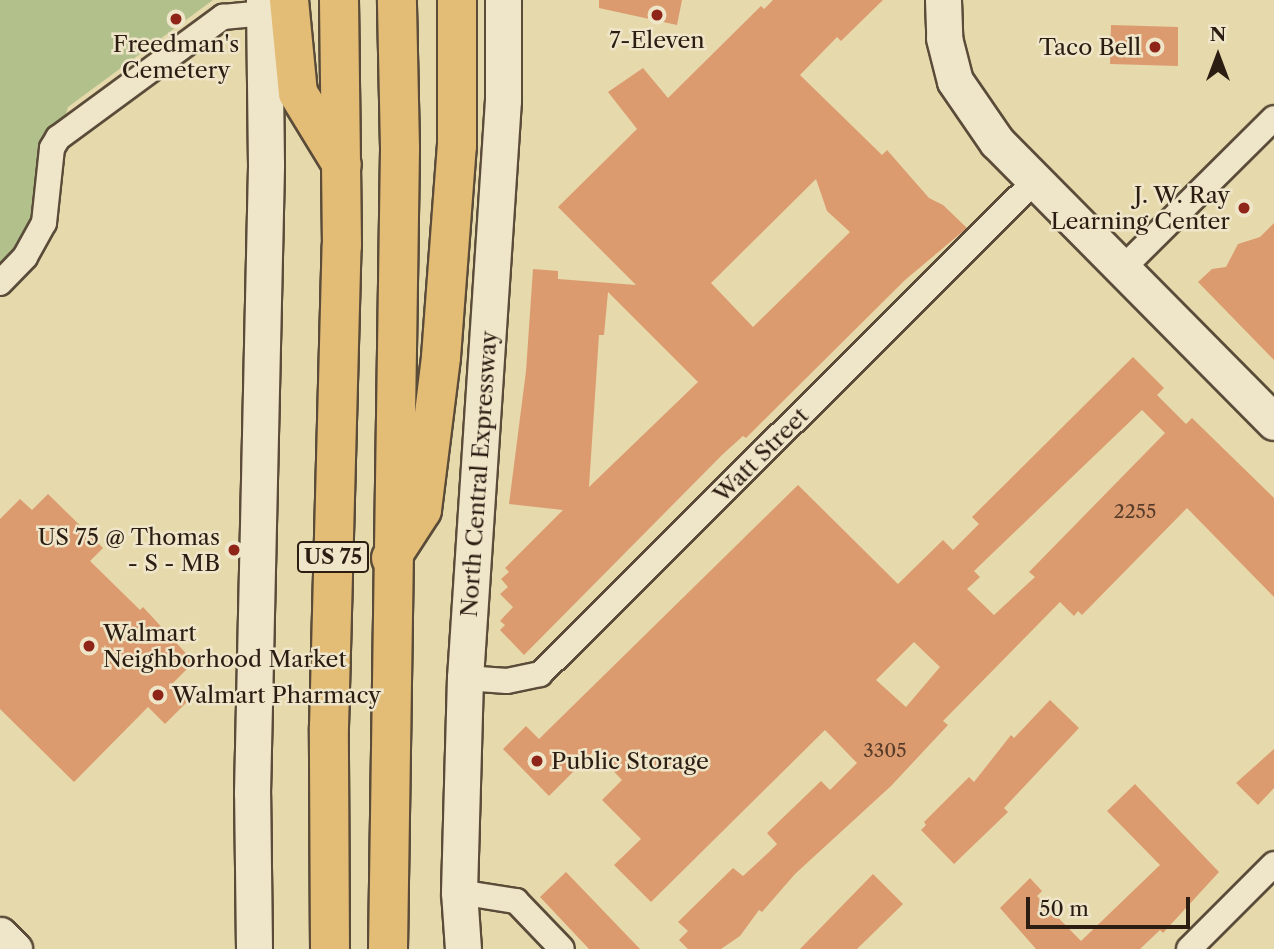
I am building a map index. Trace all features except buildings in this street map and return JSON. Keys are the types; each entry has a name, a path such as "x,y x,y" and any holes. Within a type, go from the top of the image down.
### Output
{"highway":[{"name":"US 75","path":"330,949 329,713 342,165 339,0"},
{"name":"US 75","path":"388,949 391,558 400,148 397,0"},
{"path":"391,558 422,510 438,383 457,146 457,0"},
{"path":"273,4 298,93 342,165"}],"main road":[{"name":"North Central Expressway","path":"463,949 459,892 465,678 503,100 503,0"},
{"path":"943,0 944,38 955,81 997,142 1274,422"},
{"path":"253,945 252,793 273,4"},
{"path":"0,935 14,949"}],"street":[{"path":"0,283 25,257 44,223 52,148 58,138 223,17 273,4"},
{"path":"1122,269 1274,118"},
{"name":"Watt Street","path":"465,678 507,681 540,674 1034,182"},
{"path":"1189,949 1274,864"},
{"path":"459,892 516,901 562,949"}],"green space":[{"path":"0,0 213,0 68,107 31,232 0,271"}],"place":[{"name":"7-Eleven","path":"657,15"},
{"name":"Freedman's Cemetery","path":"176,19"},
{"name":"Taco Bell","path":"1155,47"},
{"name":"J. W. Ray Learning Center","path":"1244,208"},
{"name":"US 75 @ Thomas - S - MB","path":"234,550"},
{"name":"Walmart Neighborhood Market","path":"89,646"},
{"name":"Walmart Pharmacy","path":"158,695"},
{"name":"Public Storage","path":"537,761"}]}
